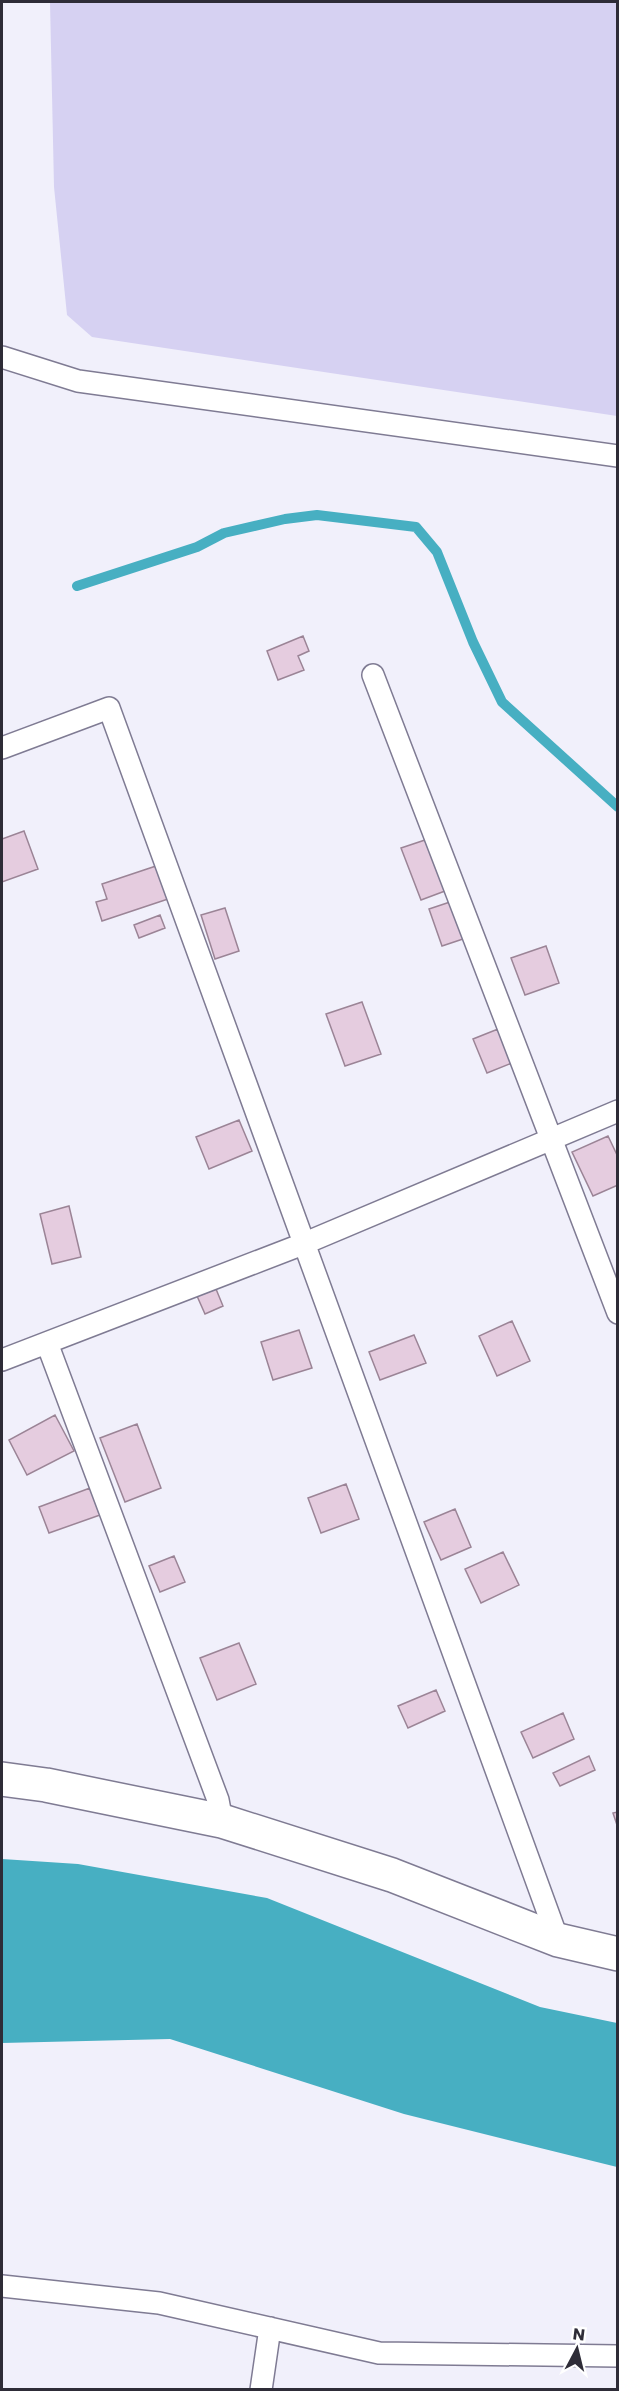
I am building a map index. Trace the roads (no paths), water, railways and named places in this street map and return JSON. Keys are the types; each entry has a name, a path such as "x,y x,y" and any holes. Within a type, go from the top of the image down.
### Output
{"street":[{"path":"2,1779 46,1785 222,1821 392,1875 558,1940 618,1954"}],"lane":[{"path":"2,357 78,381 618,456"},
{"path":"373,675 618,1313"},
{"path":"2,748 109,708 558,1940"},
{"path":"2,1360 303,1244 618,1111"},
{"path":"47,1343 219,1800 222,1821"},
{"path":"2,2286 159,2303 379,2353 618,2356"},
{"path":"261,2390 270,2328"}],"water":[{"path":"2,1859 78,1864 267,1898 540,2007 617,2023 617,2167 404,2114 170,2039 2,2043"}],"waterway":[{"path":"77,586 197,547 224,533 285,519 317,515 416,527 437,552 473,642 502,702 618,807"}]}
